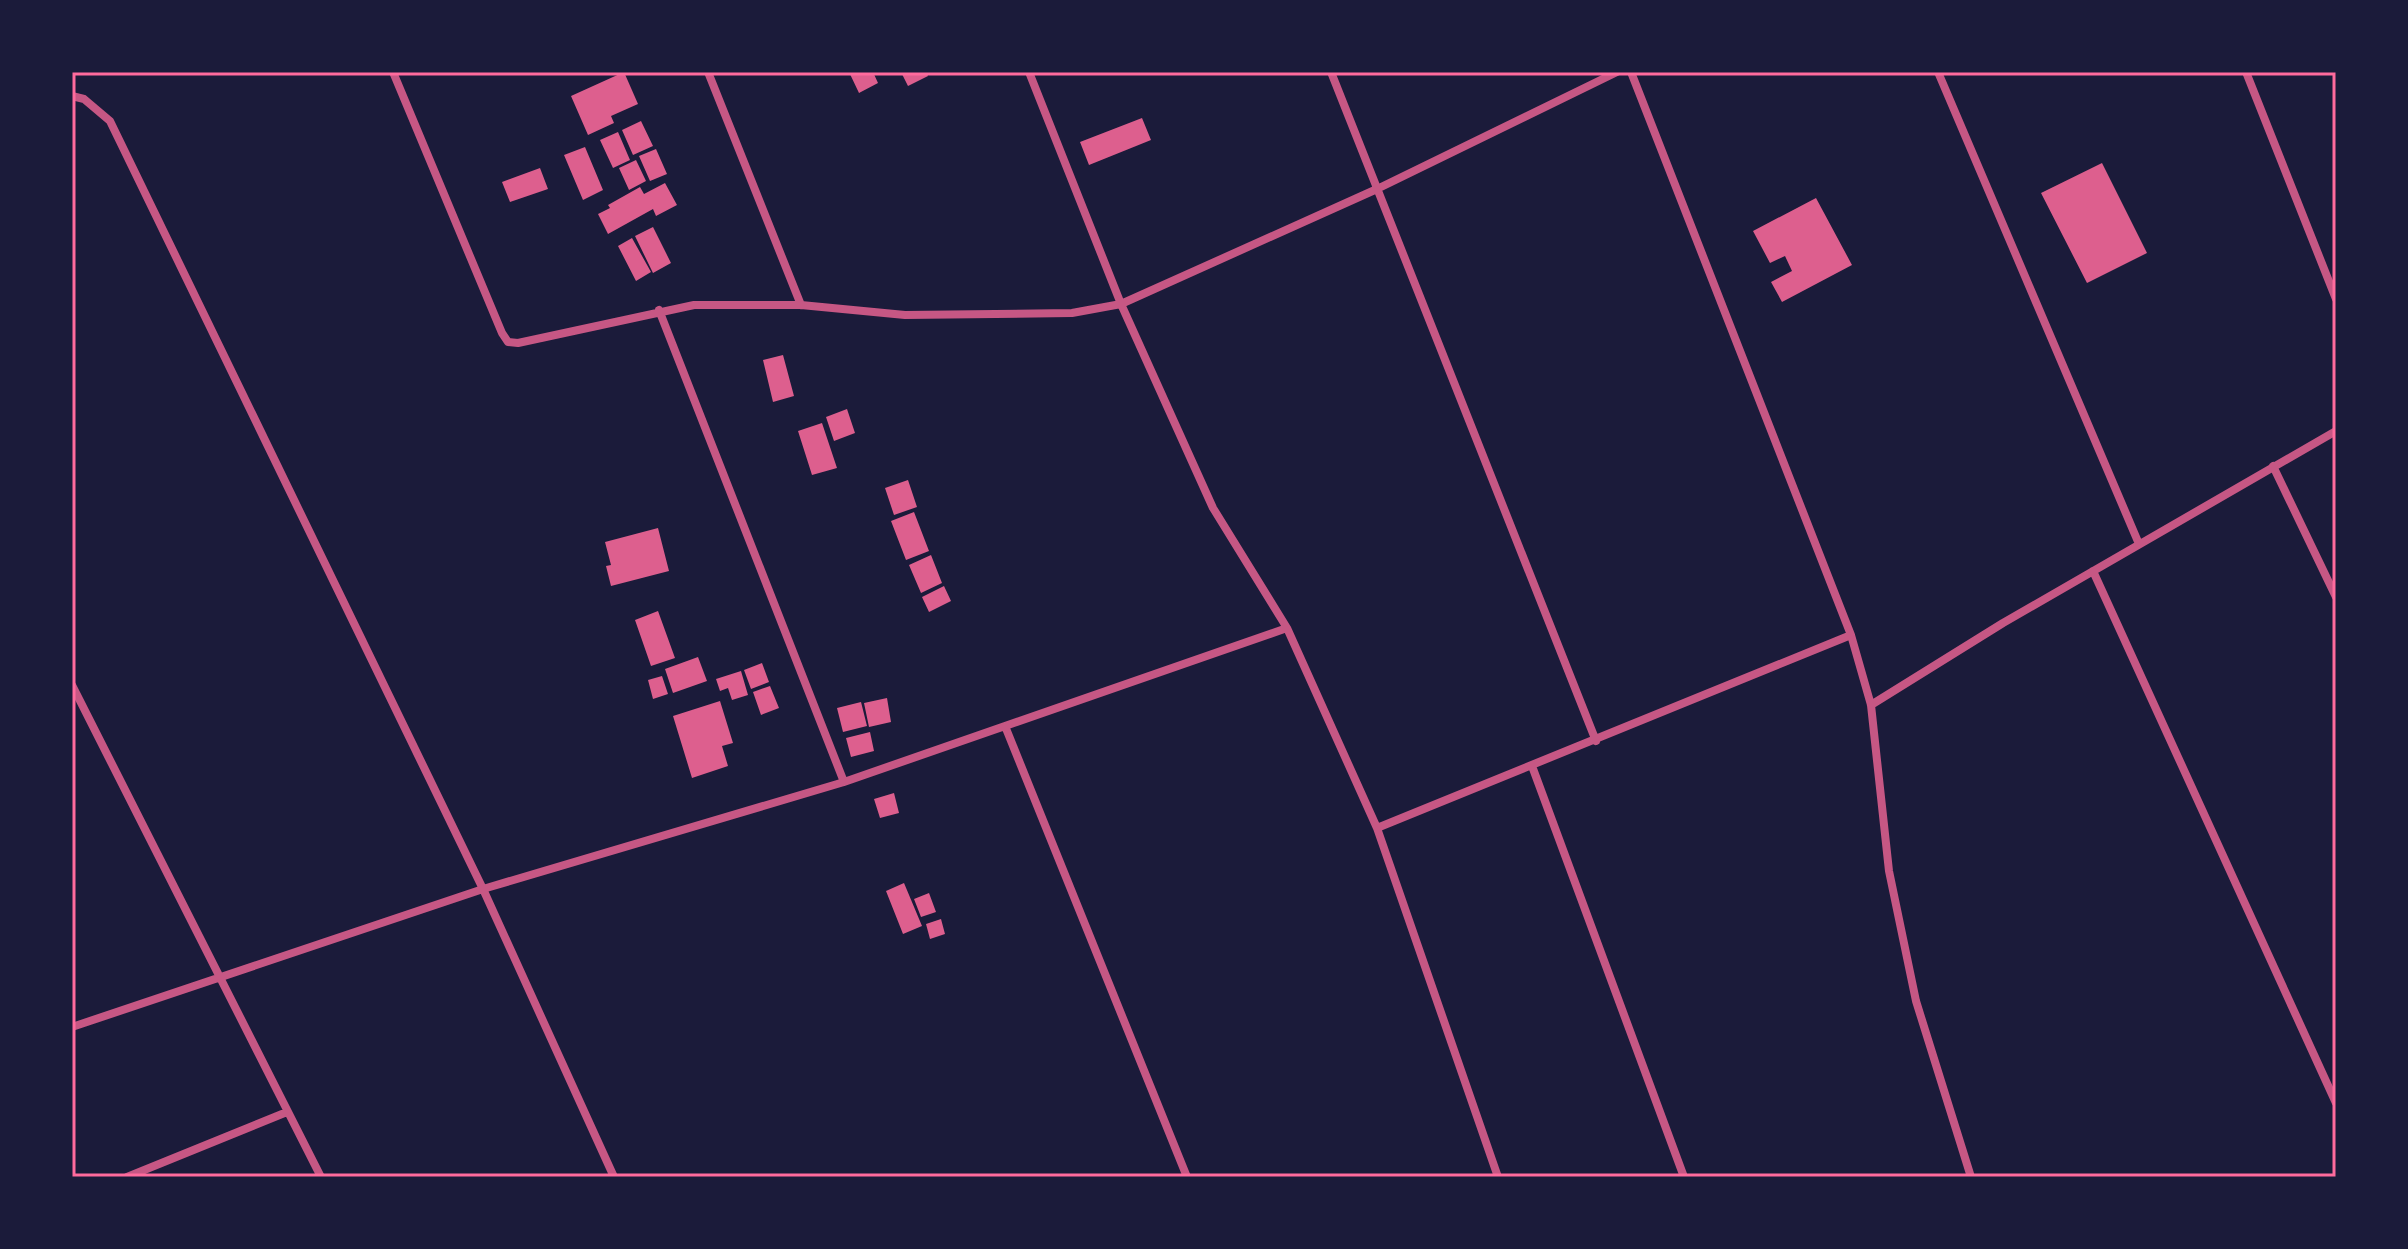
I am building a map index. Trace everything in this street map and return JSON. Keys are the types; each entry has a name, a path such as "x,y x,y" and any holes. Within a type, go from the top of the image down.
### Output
{"street":[{"path":"393,72 508,342 531,340 659,310 694,305 801,305 905,315 1072,313 1121,304 1377,189 1617,72"},
{"path":"708,72 801,305"},
{"path":"1029,72 1121,304 1213,508 1287,628 1377,828 1498,1177"},
{"path":"1331,72 1596,741"},
{"path":"1631,72 1851,635 1871,705 1889,871 1916,1001 1971,1177"},
{"path":"1938,72 2139,544"},
{"path":"2246,72 2336,299"},
{"path":"72,96 84,99 110,121 483,889 614,1177"},
{"path":"659,310 844,782"},
{"path":"1871,705 2093,571 2336,431"},
{"path":"2273,466 2336,597"},
{"path":"2093,571 2336,1103"},
{"path":"72,1027 483,889 844,782 1287,628"},
{"path":"1377,828 1851,635"},
{"path":"72,685 321,1177"},
{"path":"1005,726 1187,1177"},
{"path":"1532,766 1684,1177"},
{"path":"127,1177 287,1112"}],"building":[{"path":"624,72 638,104 611,116 614,123 588,135 571,96"},
{"path":"849,72 873,72 878,83 859,93"},
{"path":"901,72 926,72 928,76 908,86"},
{"path":"1142,118 1151,140 1089,165 1080,142"},
{"path":"641,121 653,146 633,155 622,130"},
{"path":"618,132 630,160 613,168 600,140"},
{"path":"585,147 603,190 583,200 564,155"},
{"path":"656,149 667,174 650,181 639,156"},
{"path":"636,160 646,181 629,190 619,168"},
{"path":"2102,163 2147,253 2087,283 2041,193"},
{"path":"540,168 548,189 510,202 502,182"},
{"path":"665,183 677,205 656,216 653,209 608,234 598,214 610,208 608,205 640,187 644,194"},
{"path":"1816,198 1852,265 1782,302 1771,282 1792,271 1785,256 1770,263 1753,231"},
{"path":"653,227 671,263 653,273 635,236"},
{"path":"632,238 651,272 636,281 618,246"},
{"path":"783,355 794,396 773,402 763,360"},
{"path":"847,409 855,433 834,441 826,417"},
{"path":"822,423 837,468 812,475 798,431"},
{"path":"908,480 917,507 894,515 885,488"},
{"path":"914,512 929,551 906,560 891,521"},
{"path":"658,528 669,571 611,586 606,566 611,565 605,542"},
{"path":"931,555 942,583 921,593 909,565"},
{"path":"944,586 951,601 929,612 922,597"},
{"path":"658,611 675,658 651,666 635,620"},
{"path":"698,657 707,681 673,693 665,669"},
{"path":"762,663 769,682 751,689 744,670"},
{"path":"741,671 748,695 732,700 728,688 720,691 716,679"},
{"path":"662,676 668,694 653,699 648,680"},
{"path":"770,686 779,708 761,715 753,692"},
{"path":"887,698 891,722 869,727 864,703"},
{"path":"720,701 733,743 722,746 728,766 692,778 673,716"},
{"path":"861,702 867,726 843,732 837,708"},
{"path":"870,732 874,751 851,757 846,738"},
{"path":"894,793 899,813 880,818 874,799"},
{"path":"904,883 922,926 903,934 886,891"},
{"path":"929,893 936,912 921,917 914,899"},
{"path":"941,919 945,934 930,939 926,924"}]}
